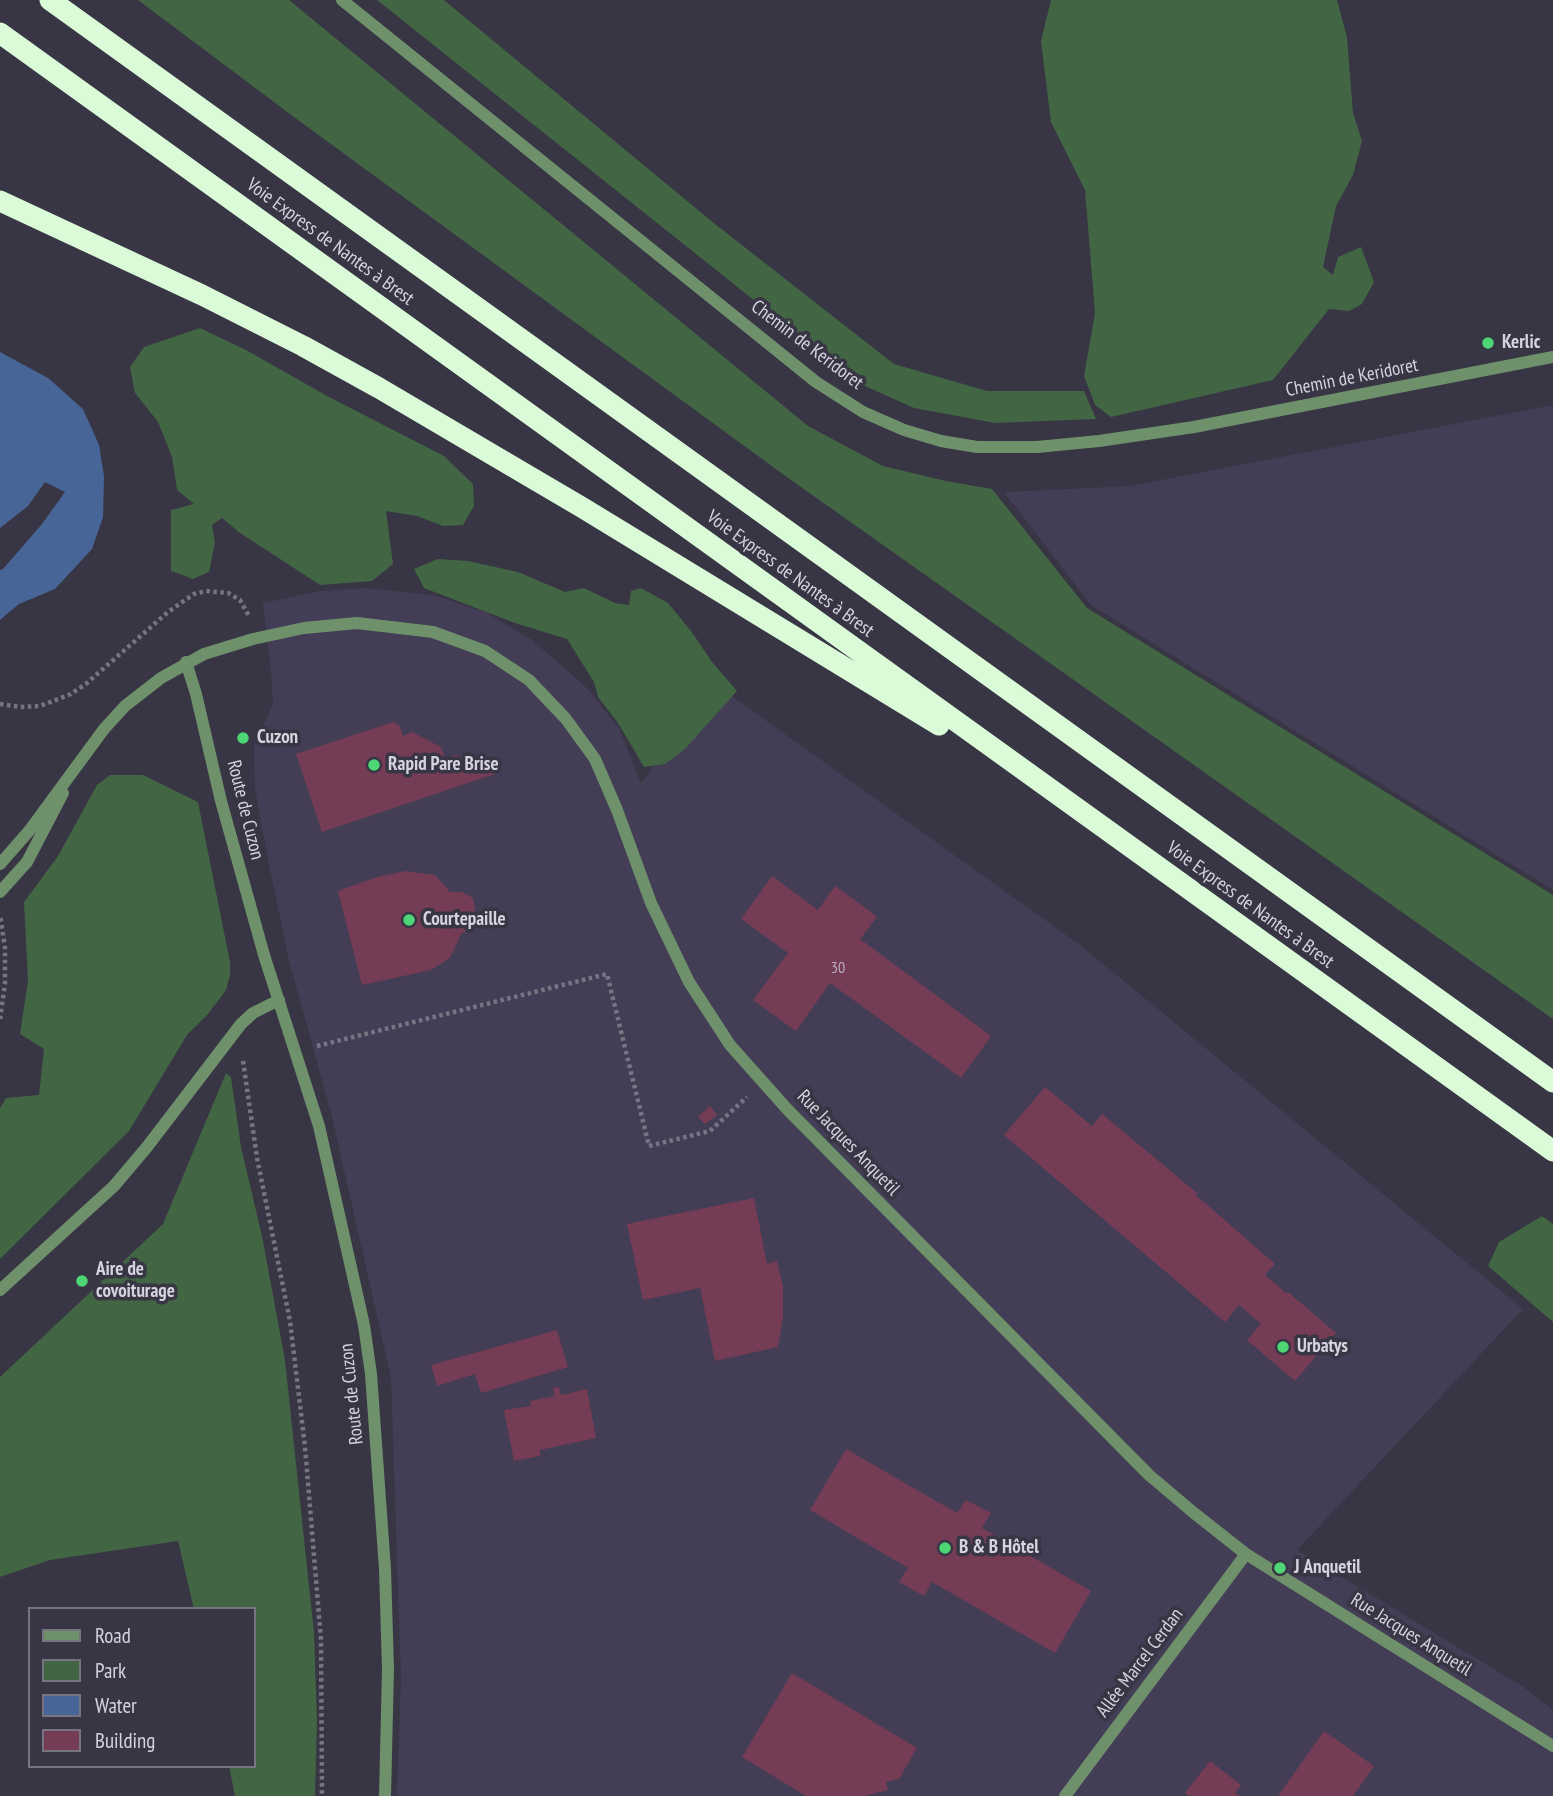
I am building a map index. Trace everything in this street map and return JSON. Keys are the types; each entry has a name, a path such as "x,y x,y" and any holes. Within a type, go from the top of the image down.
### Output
{"highway":[{"name":"Voie Express de Nantes à Brest","path":"50,0 1553,1082"},
{"name":"Voie Express de Nantes à Brest","path":"0,33 1553,1151"},
{"path":"0,201 202,295 379,388 583,508 1081,812"}],"street":[{"name":"Chemin de Keridoret","path":"342,0 816,382 863,412 904,430 941,441 977,447 1037,447 1194,428 1553,357"},
{"name":"Rue Jacques Anquetil","path":"186,662 253,639 328,624 357,623 433,632 476,647 512,667 566,719 595,759 656,916 688,982 730,1045 762,1083 1149,1475 1246,1554 1553,1746"},
{"path":"3,862 104,729 125,706 160,678 186,662"},
{"name":"Route de Cuzon","path":"186,662 197,694 221,801 254,921 309,1088 361,1311 371,1374 385,1569 388,1669 386,1796"},
{"path":"0,892 11,882 38,844 72,774"},
{"path":"0,1290 114,1186 148,1147 230,1037 253,1013 279,1000"},
{"name":"Allée Marcel Cerdan","path":"1065,1796 1246,1554"}],"path":[{"path":"0,704 29,708 71,694 168,612 194,594 206,590 217,590 240,600 248,614 253,639"},
{"path":"0,914 5,959 0,1019"},
{"path":"336,1042 607,974 649,1146 710,1131 762,1083"},
{"path":"230,1037 242,1049 257,1158 291,1334 305,1447 321,1640 322,1796"}],"shaded area":[{"path":"1553,405 1553,890 1091,605 1004,492 1130,486"},
{"path":"366,588 432,595 486,612 532,640 585,686 619,728 641,783 715,684 1080,945 1523,1309 1297,1550 1522,1686 1553,1710 1553,1796 397,1796 401,1679 391,1378 332,1117 289,960 255,789 254,745 273,704 263,603 320,591"}],"green space":[{"path":"138,0 289,0 808,426 883,466 992,489 1087,608 1553,895 1553,1019 784,475"},
{"path":"377,0 444,0 715,224 894,364 987,391 1084,391 1096,419 995,423 914,408 858,383"},
{"path":"1051,0 1337,0 1347,37 1353,113 1362,141 1353,175 1336,206 1323,267 1333,275 1338,257 1361,247 1374,282 1362,304 1349,311 1329,309 1273,380 1111,417 1095,405 1084,376 1095,313 1085,190 1051,122 1041,41"},
{"path":"200,328 444,456 473,484 474,506 463,525 443,526 417,516 386,511 393,564 372,581 320,585 240,533 222,518 212,525 215,543 209,572 193,579 171,571 171,510 194,504 177,490 172,457 158,422 135,393 130,367 144,347"},
{"path":"438,559 468,561 518,572 565,592 584,588 615,603 629,605 631,591 641,588 668,603 737,691 685,749 665,764 644,767 618,723 598,697 594,682 567,639 515,623 424,588 414,569"},
{"path":"110,775 143,775 198,802 230,962 230,975 226,990 208,1014 187,1035 129,1131 0,1259 0,1108 6,1098 39,1095 44,1049 20,1034 28,981 24,902 58,856 97,785"},
{"path":"226,1073 231,1077 241,1147 262,1236 285,1360 314,1633 317,1721 315,1796 235,1796 229,1768 256,1768 256,1607 194,1607 178,1541 50,1560 0,1577 0,1377 163,1224"},
{"path":"1542,1216 1553,1224 1553,1322 1488,1266 1499,1242"}],"water":[{"path":"0,352 48,378 83,409 99,445 104,476 103,517 92,549 55,589 19,604 0,620 0,570 42,524 65,492 45,482 28,506 0,528"}],"building":[{"path":"393,722 399,725 403,736 412,732 441,747 445,758 456,755 495,774 322,832 296,754"},
{"name":"Courtepaille","path":"406,871 435,875 450,892 462,892 473,898 475,910 472,929 461,934 450,958 431,970 362,985 338,891 377,877"},
{"path":"772,876 818,910 835,886 867,909 877,917 860,939 991,1036 961,1078 830,983 796,1031 753,1000 788,953 741,919"},
{"path":"1045,1087 1092,1126 1102,1114 1197,1193 1196,1196 1275,1264 1265,1275 1336,1333 1295,1381 1247,1340 1261,1324 1239,1305 1225,1322 1004,1135"},
{"path":"710,1106 717,1115 705,1124 698,1117"},
{"path":"754,1198 767,1264 777,1261 783,1286 783,1317 778,1347 715,1361 700,1288 643,1300 627,1224"},
{"path":"557,1330 568,1367 481,1393 475,1374 437,1386 431,1365"},
{"path":"559,1387 561,1395 587,1389 596,1438 540,1450 540,1456 514,1461 504,1410 531,1406 530,1401 555,1396 553,1388"},
{"name":"B & B Hôtel","path":"846,1449 957,1513 966,1500 991,1513 982,1528 1091,1591 1055,1653 932,1582 924,1596 899,1582 908,1568 810,1510"},
{"path":"792,1673 917,1748 899,1779 886,1782 888,1790 864,1796 806,1796 742,1757"},
{"path":"1324,1731 1374,1766 1353,1796 1278,1796"},
{"path":"1210,1761 1241,1785 1235,1793 1240,1796 1189,1796 1185,1793"}],"place":[{"name":"Kerlic","path":"1488,343"},
{"name":"Cuzon","path":"243,738"},
{"name":"Rapid Pare Brise","path":"374,765"},
{"name":"Courtepaille","path":"409,920"},
{"name":"Aire de covoiturage","path":"82,1281"},
{"name":"Urbatys","path":"1283,1347"},
{"name":"B & B Hôtel","path":"945,1548"},
{"name":"J Anquetil","path":"1280,1568"}]}
